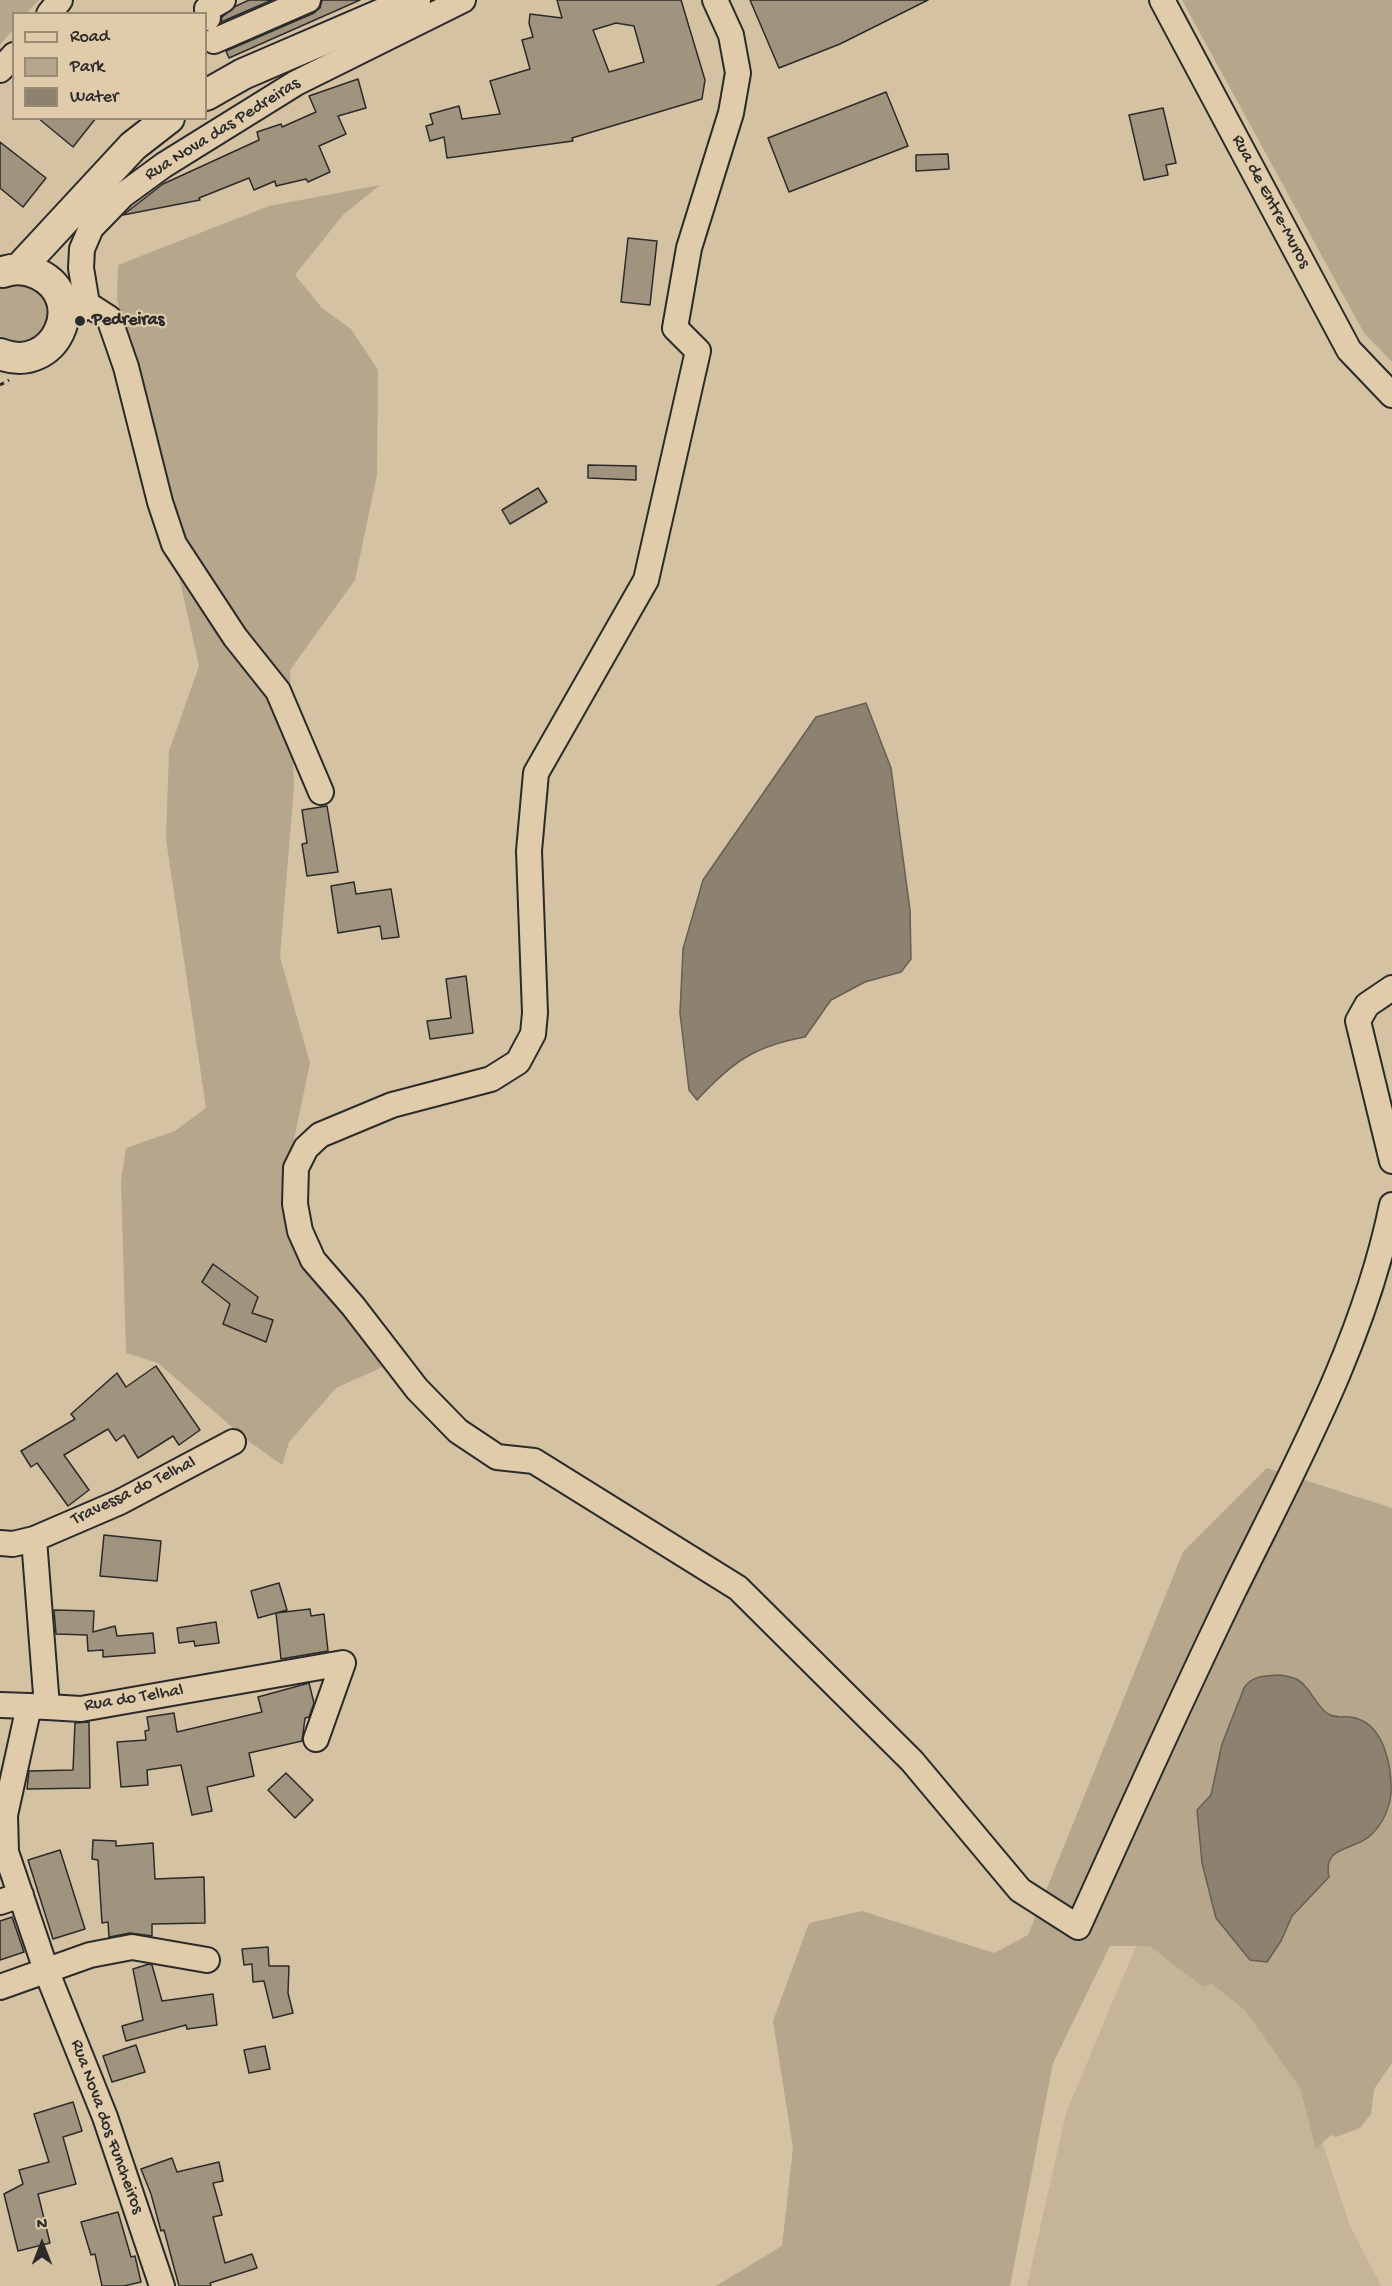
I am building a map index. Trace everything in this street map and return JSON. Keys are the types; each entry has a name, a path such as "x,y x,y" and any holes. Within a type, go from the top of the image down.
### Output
{"main road":[{"path":"207,94 370,9 415,0"},
{"path":"9,272 67,216 133,146 166,120"},
{"path":"10,365 37,355 49,347 63,323 63,310 54,286 56,250 67,216"},
{"path":"9,272 32,271 54,286"}],"street":[{"path":"51,12 60,0"},
{"path":"213,29 308,0"},
{"name":"Rua Nova das Pedreiras","path":"84,302 82,249 91,228 123,195 164,165 296,83 376,42 423,22 463,0"},
{"path":"715,0 731,35 738,73 731,113 689,248 675,328 698,351 646,580 536,773 529,851 535,1013 532,1034 518,1062 491,1079 392,1105 320,1136 306,1148 297,1168 295,1204 300,1231 313,1260 353,1306 417,1389 458,1431 497,1457 534,1461 738,1588 912,1761 1020,1890 1078,1927 1197,1665 1339,1376 1386,1236 1392,1205"},
{"name":"Rua de Entre-Muros","path":"1162,0 1349,350 1392,394"},
{"path":"0,70 12,57"},
{"path":"63,323 80,310 84,302 109,318 126,367 160,501 174,544 235,637 278,691 321,792"},
{"path":"1392,988 1367,1005 1358,1021 1392,1161"},
{"name":"Travessa do Telhal","path":"34,1539 120,1502 232,1442"},
{"path":"0,1543 13,1544 34,1539 38,1707 0,1705"},
{"name":"Rua do Telhal","path":"38,1707 81,1709 343,1664 316,1739"},
{"name":"Rua Nova dos Funcheiros","path":"38,1707 6,1785 4,1815 10,1898 46,1970 105,2117 162,2286"},
{"path":"0,1987 90,1955 132,1947 207,1959"}],"path":[{"path":"0,385 10,365"}],"shaded area":[{"path":"1139,1939 1203,1987 1217,1983 1287,2035 1350,2226 1381,2286 1027,2286 1066,2113"}],"green space":[{"path":"0,0 39,0 28,12 12,12 12,30 0,45"},
{"path":"1182,0 1392,0 1392,362 1364,333"},
{"path":"380,185 343,215 295,275 322,308 351,329 378,370 377,475 355,580 290,670 294,787 280,957 310,1063 288,1168 309,1273 389,1364 336,1388 289,1442 282,1465 247,1440 158,1363 126,1353 121,1181 126,1148 175,1131 206,1108 166,839 169,751 199,666 117,299 118,265 269,206"},
{"path":"15,282 35,286 48,303 48,314 42,331 36,337 19,342 0,336 0,289"},
{"path":"1267,1468 1392,1508 1392,2063 1374,2089 1371,2114 1360,2128 1336,2137 1331,2135 1316,2149 1300,2088 1245,2010 1212,1984 1203,1987 1149,1946 1110,1946 1053,2063 1010,2286 716,2286 782,2246 793,2148 773,2021 809,1923 862,1911 994,1953 1028,1935 1183,1552"}],"water":[{"path":"866,703 891,768 910,910 911,959 901,972 865,982 831,1000 805,1037 771,1045 745,1058 721,1076 697,1100 689,1090 680,1013 683,949 703,880 816,717"},
{"path":"1280,1675 1294,1678 1302,1683 1328,1714 1362,1720 1371,1727 1384,1747 1390,1771 1391,1794 1385,1816 1372,1834 1330,1859 1329,1877 1292,1916 1281,1941 1267,1962 1250,1960 1216,1918 1202,1863 1197,1810 1211,1795 1222,1744 1244,1688 1255,1678"}],"building":[{"path":"249,0 272,0 221,22 222,17 236,6"},
{"path":"322,0 360,0 229,58 226,51 314,13 320,8"},
{"path":"557,0 681,0 705,80 702,99 572,138 573,141 447,158 444,137 430,141 426,126 433,124 430,114 459,106 462,119 500,114 490,81 530,69 522,40 533,37 529,23 530,14 562,18","holes":["616,23 634,26 644,62 609,72 593,30"]},
{"path":"750,0 928,0 840,44 779,68"},
{"path":"358,79 366,108 338,116 346,134 319,146 330,172 308,182 306,179 276,186 275,181 254,190 249,178 199,198 200,200 123,215 163,184 259,140 257,132 281,124 282,127 316,112 309,96"},
{"path":"886,92 908,146 789,192 768,138"},
{"path":"1163,108 1176,163 1166,165 1168,175 1144,180 1129,115"},
{"path":"40,120 94,120 73,147"},
{"path":"0,142 46,178 23,207 0,188"},
{"path":"948,154 949,169 916,171 916,155"},
{"path":"628,238 657,241 650,305 621,302"},
{"path":"588,465 636,466 636,480 588,478"},
{"path":"538,488 547,502 510,524 502,510"},
{"path":"327,806 338,872 307,876 302,844 307,843 302,810"},
{"path":"354,882 356,894 391,889 399,937 382,939 380,926 338,933 331,886"},
{"path":"466,976 473,1033 430,1039 427,1021 451,1018 446,979"},
{"path":"213,1264 258,1297 252,1313 273,1320 266,1342 223,1324 230,1304 202,1282"},
{"path":"156,1366 200,1430 179,1445 173,1436 138,1458 124,1435 116,1441 108,1429 64,1455 89,1490 68,1506 37,1463 31,1467 21,1451 75,1419 71,1414 117,1373 126,1387"},
{"path":"104,1535 161,1541 157,1581 100,1576"},
{"path":"279,1583 287,1610 258,1618 251,1591"},
{"path":"310,1609 311,1616 324,1614 328,1651 281,1659 276,1613"},
{"path":"54,1610 94,1611 93,1632 115,1626 117,1636 153,1633 155,1653 103,1657 103,1650 88,1651 87,1635 56,1634"},
{"path":"216,1622 219,1643 195,1646 194,1641 179,1643 177,1628"},
{"path":"309,1683 314,1703 309,1717 305,1718 302,1741 249,1753 254,1776 207,1787 212,1811 192,1815 181,1765 147,1770 148,1785 121,1787 117,1742 146,1740 145,1731 149,1730 147,1717 174,1713 177,1732 262,1712 258,1697"},
{"path":"89,1722 90,1788 27,1789 29,1771 73,1770 75,1723"},
{"path":"286,1773 313,1800 295,1818 268,1790"},
{"path":"93,1840 116,1841 116,1846 153,1843 155,1879 204,1877 205,1923 152,1924 152,1936 130,1933 109,1937 108,1922 102,1923 98,1860 92,1859"},
{"path":"60,1850 85,1929 53,1939 28,1860"},
{"path":"12,1917 24,1952 0,1960 0,1921"},
{"path":"268,1947 269,1966 289,1966 288,1993 293,2013 273,2018 264,1981 253,1982 252,1964 244,1965 242,1949"},
{"path":"152,1965 162,2001 213,1994 217,2025 187,2029 186,2025 126,2041 122,2026 143,2020 133,1969"},
{"path":"136,2045 145,2072 112,2082 103,2056"},
{"path":"265,2046 270,2069 249,2073 244,2050"},
{"path":"73,2102 82,2131 63,2137 76,2184 38,2194 50,2243 18,2251 4,2194 23,2184 19,2170 49,2162 34,2114"},
{"path":"172,2158 177,2172 219,2162 223,2181 213,2183 222,2215 213,2217 225,2263 252,2254 257,2268 210,2283 211,2286 179,2286 164,2230 161,2231 151,2194 141,2169"},
{"path":"118,2212 131,2257 135,2256 141,2282 124,2286 102,2286 95,2254 91,2255 81,2222"}],"place":[{"name":"Pedreiras","path":"80,321"}]}
